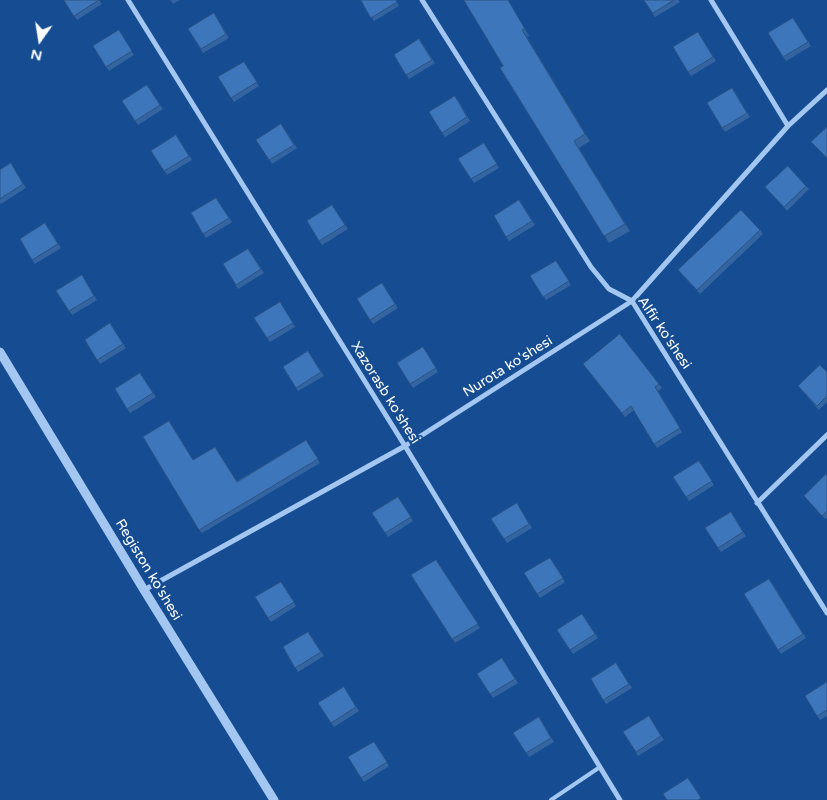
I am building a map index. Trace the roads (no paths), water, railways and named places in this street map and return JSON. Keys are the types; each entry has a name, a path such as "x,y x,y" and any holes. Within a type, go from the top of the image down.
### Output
{"street":[{"name":"Xazorasb ko'shesi","path":"128,0 620,800"},
{"name":"Alfir ko'shesi","path":"422,0 591,267 609,289 632,301 827,613"},
{"path":"711,0 788,126"},
{"name":"Nurota ko'shesi","path":"144,590 404,446 632,301 788,126 827,90"},
{"name":"Registon ko'shesi","path":"0,352 274,800"},
{"path":"757,503 827,435"}],"lane":[{"path":"551,800 600,768"}]}
